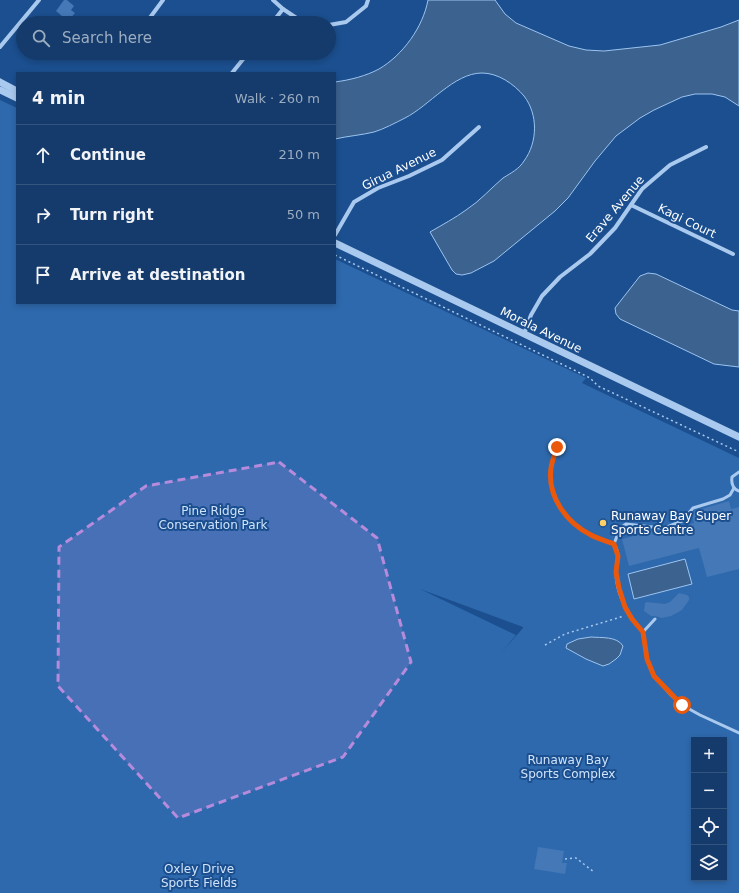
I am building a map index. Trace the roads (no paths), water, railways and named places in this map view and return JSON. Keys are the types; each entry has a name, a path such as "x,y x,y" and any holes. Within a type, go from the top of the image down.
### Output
{"street":[{"path":"26,16 39,0"},
{"path":"151,16 163,0"},
{"path":"274,0 283,9 294,16"},
{"path":"336,24 346,22 366,6 368,0"},
{"path":"278,16 283,9"},
{"path":"0,48 16,28"},
{"path":"233,72 242,60"},
{"path":"0,82 16,90"},
{"path":"0,90 16,98"},
{"name":"Girua Avenue","path":"336,233 354,202 378,188 409,176 442,160 480,127"},
{"name":"Erave Avenue","path":"524,334 530,315 542,296 560,277 590,254 615,228 642,190 670,165 706,147"},
{"name":"Kagi Court","path":"631,205 733,254"},
{"name":"Morala Avenue","path":"336,243 739,437"}],"lane":[{"path":"557,447 551,468 552,488 558,504 571,523 591,536 614,544"},
{"path":"739,472 734,474 732,479 732,485 739,491"},
{"path":"734,488 726,497 693,508 682,521 667,527 661,528 626,524 620,528 614,544 618,556 616,572 619,588 629,614 643,632 647,659 654,676 682,705 739,733"},
{"path":"643,632 655,619"}],"place":[{"name":"Runaway Bay Super Sports Centre","path":"603,523"}],"park label":[{"name":"Pine Ridge Conservation Park","path":"213,518"},
{"name":"Runaway Bay Sports Complex","path":"568,767"},
{"name":"Oxley Drive Sports Fields","path":"199,876"}]}
